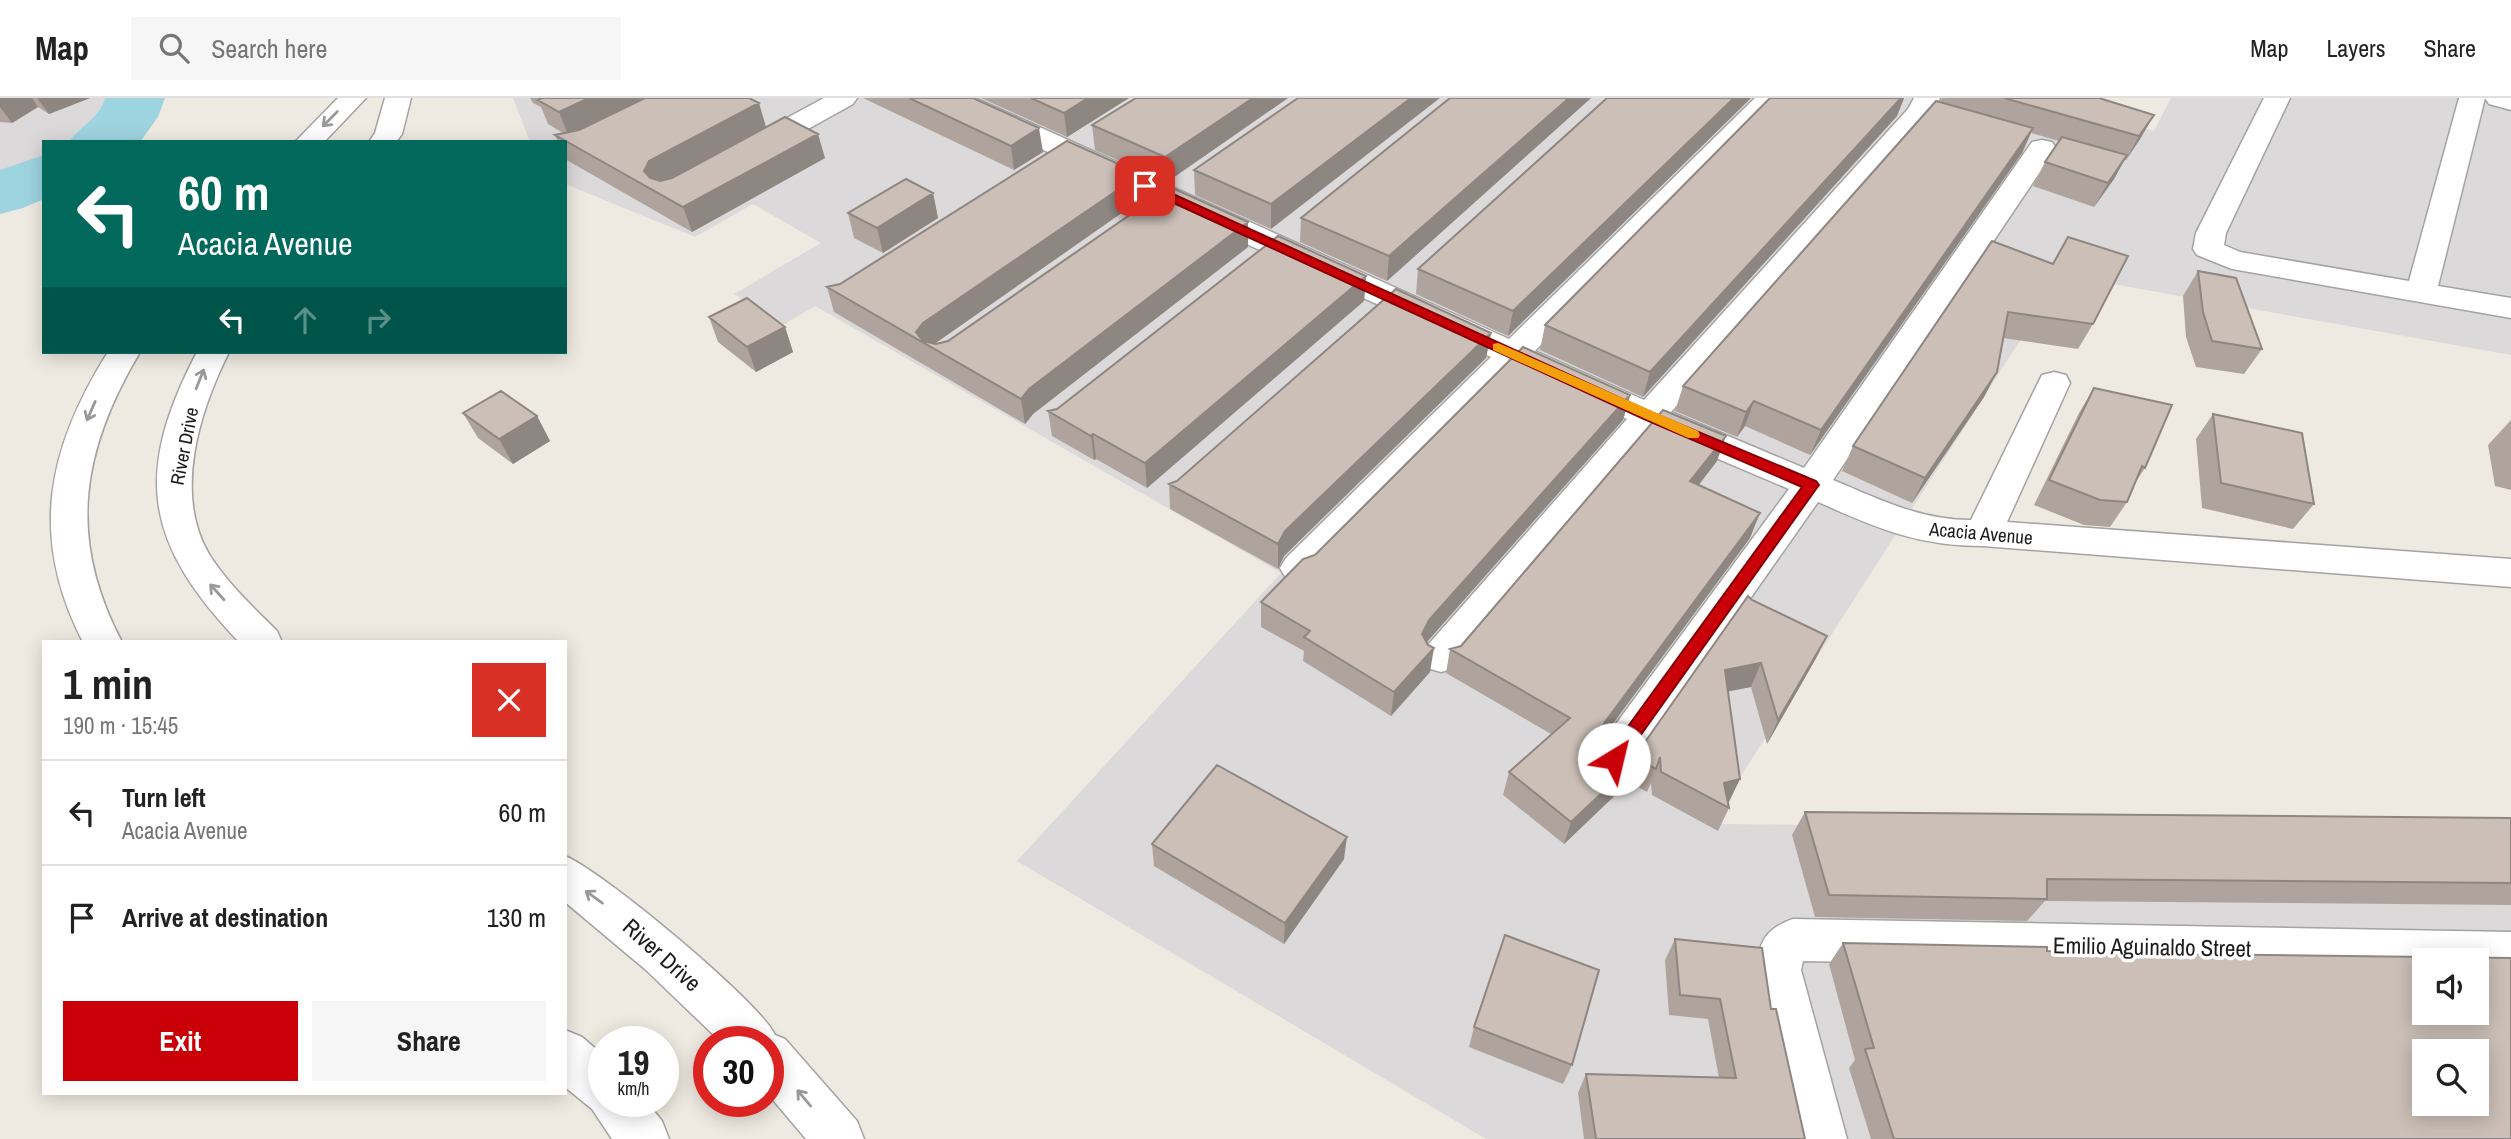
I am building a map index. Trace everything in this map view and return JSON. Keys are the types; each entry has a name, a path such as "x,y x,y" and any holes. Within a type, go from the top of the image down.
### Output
{"street":[{"path":"310,140 353,98"},
{"path":"384,140 388,134 398,98"},
{"path":"728,162 844,98"},
{"name":"Acacia Avenue","path":"953,98 1057,159 1170,198 1648,416 1903,524 1946,533 1983,533 2511,573"},
{"path":"1299,568 1770,98"},
{"path":"2277,98 2211,233 2208,249 2232,260 2511,308"},
{"path":"2421,293 2472,98"},
{"path":"2498,98 2511,102"},
{"path":"1441,657 1648,416 1922,109"},
{"path":"1057,159 1100,131"},
{"path":"1614,759 1811,485 2042,148"},
{"path":"101,640 74,584 66,524 74,465 87,419 111,370 123,354"},
{"name":"River Drive","path":"212,354 200,375 189,409 179,448 174,493 183,538 208,582 261,640"},
{"path":"1983,533 2054,383"},
{"name":"River Drive","path":"567,877 684,972 738,1026"},
{"name":"Emilio Aguinaldo Street","path":"1822,1139 1779,970 1781,953 1793,940 2511,953"},
{"path":"567,1056 588,1075"},
{"path":"784,1075 839,1139"},
{"path":"627,1117 644,1139"}],"shaded area":[{"path":"0,98 135,98 134,107 112,135 103,140 42,140 42,175 0,194"},
{"path":"513,98 2031,98 2154,131 2171,98 2511,98 2511,355 2062,275 1710,824 2511,830 2511,1139 1486,1139 1017,861 1281,573 815,306 783,325 734,294 821,243 753,204 695,237 567,185 567,140 529,140"}],"building":[{"path":"589,98 559,112 538,100"},
{"path":"645,98 749,98 759,103 649,161 644,171 650,178 660,181 672,178 785,117 818,134 683,207 555,135 579,130"},
{"path":"909,98 973,98 1039,128 1011,146"},
{"path":"1031,98 1088,98 1064,113"},
{"path":"1136,98 1253,98 1165,157 1092,125"},
{"path":"1298,98 1411,98 1271,204 1194,170"},
{"path":"1450,98 1569,98 1389,256 1301,218"},
{"path":"1607,98 1734,98 1513,311 1418,269"},
{"path":"1770,98 1901,98 1650,372 1545,325"},
{"path":"2004,98 2099,98 2154,115 2139,136"},
{"path":"1936,101 2033,128 1821,430 1754,401 1746,412 1683,386"},
{"path":"2062,137 2127,155 2108,183 2045,162"},
{"path":"1067,141 1141,174 923,323 916,332 923,341 936,344 948,341 1170,187 1248,222 1029,389 1021,399 827,287 840,284"},
{"path":"906,179 933,193 877,228 848,213"},
{"path":"1278,236 1366,276 1145,463 1048,411 1057,409"},
{"path":"2068,237 2128,256 2093,324 2008,312 1997,372 1925,478 1853,446 1992,241 2053,264"},
{"path":"2198,271 2236,278 2262,349 2212,341 2203,312"},
{"path":"1396,289 1491,333 1285,531 1278,544 1169,484 1177,481"},
{"path":"747,298 785,327 747,347 709,317"},
{"path":"1523,347 1630,395 1429,620 1422,634 1428,645 1434,648 1394,692 1304,637 1310,631 1261,602 1303,559 1315,555"},
{"path":"2094,388 2172,405 2127,502 2100,500 2049,480"},
{"path":"501,391 537,416 499,439 463,413"},
{"path":"1663,410 1726,436 1690,481 1760,513 1605,722 1598,735 1605,749 1621,755 1640,749 1748,596 1827,636 1778,720 1761,663 1725,670 1740,779 1724,783 1729,808 1661,772 1660,757 1656,769 1638,759 1571,822 1509,772 1570,718 1450,649 1461,646"},
{"path":"2213,414 2302,433 2314,504 2221,483"},
{"path":"1217,765 1347,837 1285,923 1152,844"},
{"path":"1805,812 2511,818 2511,883 2047,879 2047,899 1829,895"},
{"path":"1505,935 1599,970 1572,1065 1474,1027"},
{"path":"1675,939 1762,948 1771,1009 1776,1009 1805,1139 1596,1139 1586,1074 1736,1078 1720,999 1680,995"},
{"path":"1843,943 2047,947 2047,951 2100,953 2412,957 2412,1025 2489,1025 2489,958 2511,958 2511,1139 1894,1139 1865,1049 1874,1048"}],"waterway":[{"path":"103,140 122,123 131,111 135,98"},
{"path":"0,194 42,175"}],"slow traffic":[{"path":"1498,347 1693,435"}],"route":[{"path":"1145,186 1648,416 1811,485 1614,759"}]}
